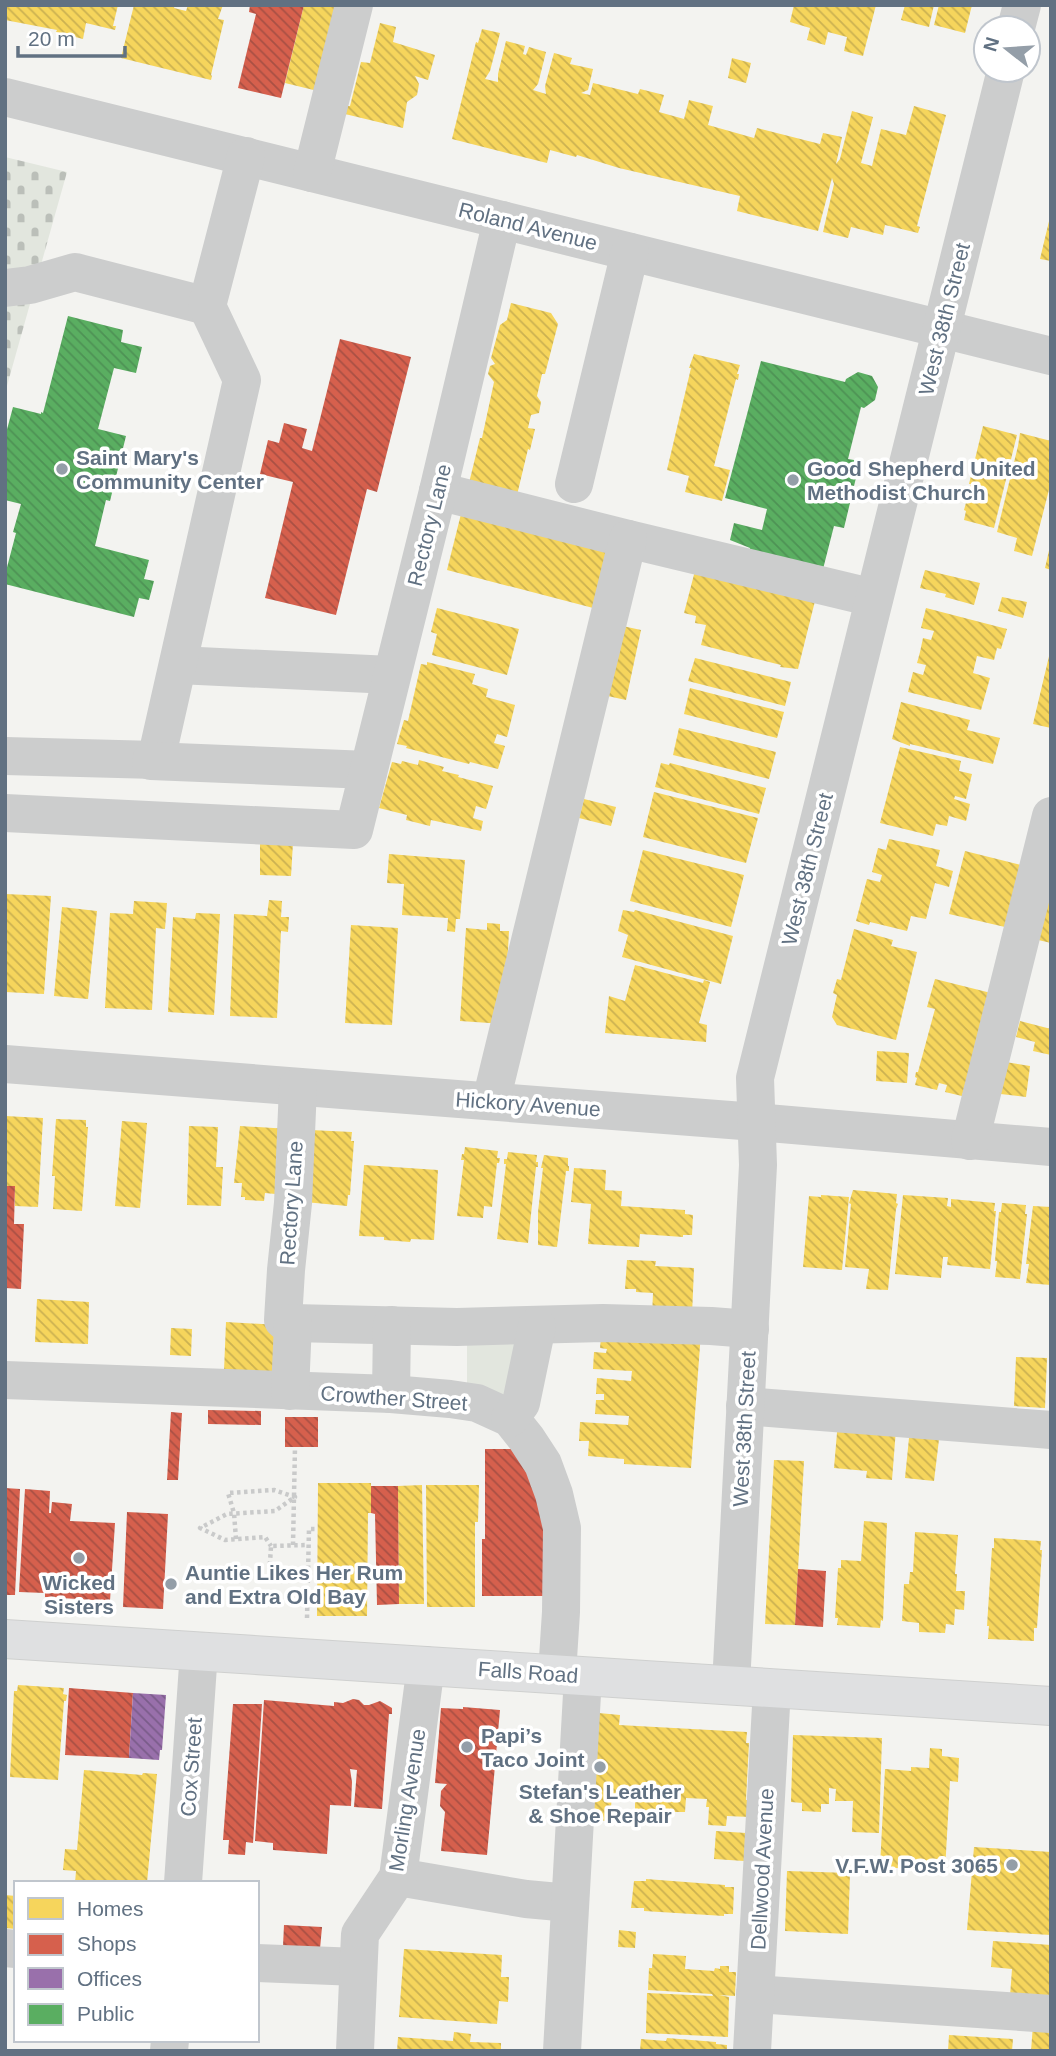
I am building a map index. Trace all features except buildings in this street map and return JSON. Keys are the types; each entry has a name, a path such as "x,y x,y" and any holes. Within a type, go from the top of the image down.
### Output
{"main road":[{"name":"Falls Road","path":"5,1639 1051,1706"}],"street":[{"path":"312,173 354,5"},
{"path":"1044,5 1051,7"},
{"name":"West 38th Street","path":"731,1685 758,1166 755,1078 1002,84"},
{"name":"Roland Avenue","path":"5,97 1051,356"},
{"path":"150,761 156,760 242,380 207,306 246,156"},
{"name":"Rectory Lane","path":"5,813 354,830 502,220"},
{"path":"574,484 630,252"},
{"path":"5,288 30,285 75,272 207,306"},
{"path":"438,491 874,598"},
{"path":"491,1101 628,539"},
{"path":"178,665 391,675"},
{"path":"5,756 368,770"},
{"path":"970,1141 1051,816"},
{"name":"Hickory Avenue","path":"5,1064 1051,1147"},
{"name":"Rectory Lane","path":"290,1391 286,1270 293,1203 298,1087"},
{"path":"288,1322 537,1326 603,1323 750,1329"},
{"path":"391,1394 392,1325"},
{"path":"510,1418 521,1403 537,1326"},
{"name":"Crowther Street","path":"5,1380 391,1394 477,1403 510,1418 542,1464 554,1494 562,1528 561,1612 570,1675 570,1903 562,2051"},
{"path":"745,1406 1051,1430"},
{"name":"Cox Street","path":"183,1881 199,1651"},
{"name":"Morling Avenue","path":"355,2051 360,1934 398,1877 426,1665"},
{"name":"Dellwood Avenue","path":"752,2051 772,1688"},
{"path":"398,1877 526,1899 570,1903"},
{"path":"259,1963 358,1967"},
{"path":"755,1994 1051,2014"}],"path":[{"path":"293,1545 295,1447"},
{"path":"236,1539 234,1513 228,1493 274,1490 295,1497"},
{"path":"235,1573 269,1579 271,1546 265,1537 225,1540 200,1528 227,1514 275,1511 295,1497"},
{"path":"307,1618 309,1529 317,1529"},
{"path":"271,1546 308,1545"}],"green space":[{"path":"5,157 67,172 5,393"},
{"path":"467,1331 526,1331 515,1404 467,1394"}],"place":[{"name":"Saint Mary's Community Center","path":"62,469"},
{"name":"Good Shepherd United Methodist Church","path":"793,480"},
{"name":"Wicked Sisters","path":"79,1558"},
{"name":"Auntie Likes Her Rum and Extra Old Bay","path":"171,1584"},
{"name":"Papi’s Taco Joint","path":"467,1747"},
{"name":"Stefan's Leather & Shoe Repair","path":"600,1767"},
{"name":"V.F.W. Post 3065","path":"1012,1865"}]}
